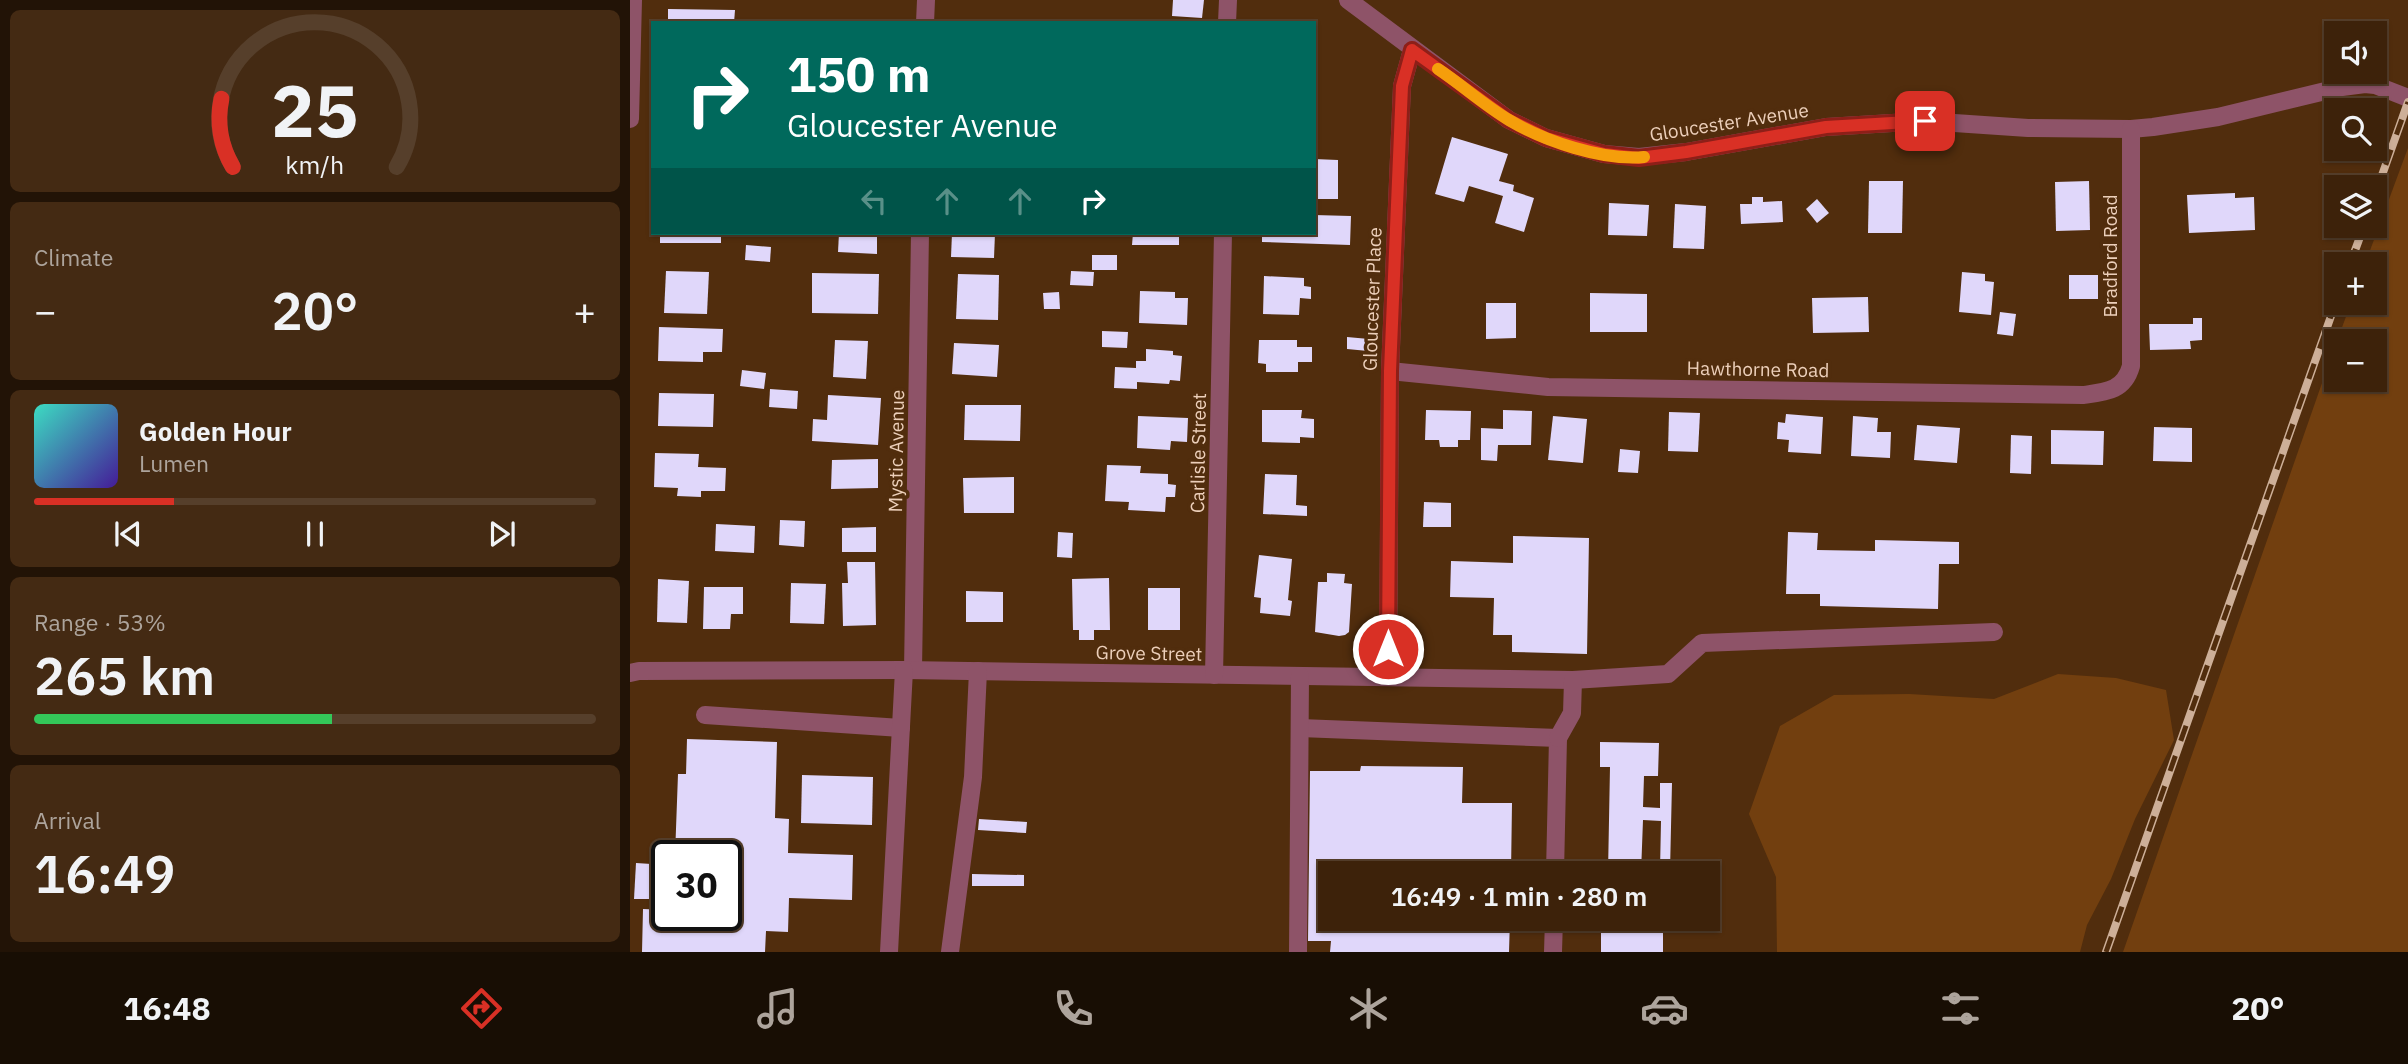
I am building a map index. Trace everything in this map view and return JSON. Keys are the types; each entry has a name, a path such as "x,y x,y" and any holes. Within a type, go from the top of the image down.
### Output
{"street":[{"path":"630,118 633,0"},
{"path":"926,0 926,21"},
{"path":"1227,21 1228,0"},
{"name":"Gloucester Avenue","path":"1348,0 1509,120 1546,138 1604,154 1639,158 1826,127 1925,121 2009,127 2131,129 2218,117 2342,87 2365,84 2375,85 2408,98"},
{"name":"Gloucester Place","path":"1388,677 1390,371 1402,86 1412,50"},
{"name":"Bradford Road","path":"2124,382 2131,366 2131,129"},
{"name":"Mystic Avenue","path":"888,952 901,728 909,670 920,235"},
{"name":"Carlisle Street","path":"1214,675 1223,235"},
{"name":"Hawthorne Road","path":"1390,371 1548,387 2083,395 2115,390 2124,382"},
{"name":"Grove Street","path":"630,673 909,670 1573,680 1668,674 1702,643 1994,632"},
{"path":"950,952 973,777 978,671"},
{"path":"1298,952 1300,676"},
{"path":"1555,861 1558,738 1572,712 1573,680"},
{"path":"705,715 901,728"},
{"path":"1300,729 1558,738"},
{"path":"1553,952 1554,931"}],"shaded area":[{"path":"2408,148 2408,952 2123,952 2324,377 2324,392 2387,392 2387,329 2341,329 2347,315 2387,315 2387,252 2369,252 2375,238 2387,238 2387,205"},
{"path":"2058,674 2116,678 2166,690 2174,740 2135,819 2111,879 2087,925 2080,952 1777,952 1776,877 1749,814 1780,726 1834,695 1909,694 1994,699"}],"building":[{"path":"1173,0 1204,0 1202,18 1172,16"},
{"path":"668,9 735,10 734,21 668,21"},
{"path":"1452,137 1508,154 1499,181 1514,185 1513,191 1534,198 1524,232 1495,223 1503,196 1469,186 1464,202 1435,194"},
{"path":"1316,159 1338,160 1338,199 1316,199"},
{"path":"1869,181 1903,181 1902,233 1868,233"},
{"path":"2089,181 2090,230 2056,231 2055,182"},
{"path":"2235,193 2235,198 2254,197 2255,230 2189,233 2187,195"},
{"path":"1752,197 1763,197 1763,202 1782,201 1783,222 1741,224 1740,204 1752,204"},
{"path":"1817,199 1829,213 1817,223 1806,209"},
{"path":"1609,203 1649,205 1647,236 1608,235"},
{"path":"1675,204 1706,206 1704,249 1673,248"},
{"path":"1316,215 1351,216 1350,245 1262,242 1262,235 1316,235"},
{"path":"660,235 721,235 721,243 660,243"},
{"path":"839,235 877,235 877,254 838,252"},
{"path":"952,235 995,235 994,258 951,257"},
{"path":"1133,235 1179,235 1179,245 1132,245"},
{"path":"746,245 771,247 770,262 745,260"},
{"path":"1092,255 1117,255 1117,270 1092,270"},
{"path":"666,271 709,272 707,314 664,313"},
{"path":"1071,271 1094,272 1093,286 1070,285"},
{"path":"1962,272 1985,274 1985,281 1994,282 1991,315 1959,312"},
{"path":"812,273 879,274 878,314 812,313"},
{"path":"958,274 999,275 998,320 956,319"},
{"path":"2069,275 2098,275 2098,299 2069,299"},
{"path":"1264,276 1304,278 1304,286 1311,287 1311,299 1300,298 1299,315 1263,314"},
{"path":"1140,291 1175,292 1175,298 1188,298 1187,325 1139,323"},
{"path":"1059,292 1060,309 1044,309 1043,293"},
{"path":"1590,293 1647,294 1647,332 1590,332"},
{"path":"1868,297 1869,332 1813,333 1812,298"},
{"path":"1486,303 1516,303 1516,338 1486,339"},
{"path":"2000,312 2016,314 2013,336 1997,334"},
{"path":"2193,318 2202,318 2202,340 2190,341 2191,349 2150,350 2149,324 2193,324"},
{"path":"659,327 723,329 722,352 703,352 703,362 658,361"},
{"path":"1102,331 1128,332 1127,348 1102,347"},
{"path":"1347,337 1369,339 1368,351 1347,349"},
{"path":"835,340 868,341 866,379 833,377"},
{"path":"1259,340 1297,340 1297,347 1312,347 1312,362 1298,362 1298,372 1266,372 1266,364 1258,363"},
{"path":"954,343 999,345 997,377 952,374"},
{"path":"1146,349 1173,351 1173,355 1182,356 1180,381 1170,380 1169,384 1137,382 1137,389 1114,388 1115,367 1136,368 1136,361 1146,361"},
{"path":"742,370 766,373 764,389 740,386"},
{"path":"770,389 798,391 797,409 769,407"},
{"path":"659,393 714,394 713,427 658,426"},
{"path":"828,395 881,398 878,445 812,441 813,419 827,420"},
{"path":"965,405 1021,405 1020,441 964,440"},
{"path":"1262,410 1302,410 1301,418 1314,419 1314,438 1300,437 1300,443 1262,442"},
{"path":"1426,410 1471,411 1470,440 1458,440 1458,447 1440,447 1439,440 1425,440"},
{"path":"1503,410 1532,411 1531,445 1498,445 1497,461 1481,460 1481,428 1503,429"},
{"path":"1669,412 1700,413 1698,452 1668,451"},
{"path":"1786,414 1823,417 1821,454 1788,452 1789,440 1777,439 1778,422 1785,423"},
{"path":"1138,416 1188,418 1187,442 1171,441 1170,450 1137,448"},
{"path":"1553,416 1587,419 1583,463 1548,460"},
{"path":"1853,416 1878,418 1877,432 1891,432 1890,458 1851,456"},
{"path":"1917,425 1960,428 1957,463 1914,460"},
{"path":"2154,427 2192,428 2192,462 2153,461"},
{"path":"2051,430 2104,431 2103,465 2051,464"},
{"path":"2011,435 2032,436 2031,474 2010,473"},
{"path":"1620,449 1640,451 1638,473 1618,472"},
{"path":"655,453 699,454 698,467 726,468 725,491 701,491 701,497 677,496 678,488 654,487"},
{"path":"878,459 878,488 831,489 832,460"},
{"path":"1107,465 1141,466 1140,473 1168,474 1168,484 1176,485 1175,497 1166,497 1165,512 1128,510 1129,502 1105,501"},
{"path":"1265,474 1297,475 1296,505 1307,506 1307,516 1263,514"},
{"path":"1014,477 1014,513 964,513 963,478"},
{"path":"1424,502 1451,503 1451,527 1423,527"},
{"path":"780,520 805,521 804,547 779,545"},
{"path":"716,524 755,526 754,553 715,551"},
{"path":"876,527 876,552 842,552 842,528"},
{"path":"1058,532 1073,533 1072,558 1057,557"},
{"path":"1788,532 1818,533 1817,550 1875,551 1875,540 1959,542 1959,564 1939,564 1938,609 1820,606 1820,594 1786,594"},
{"path":"1513,536 1589,538 1587,654 1512,652 1512,635 1493,635 1494,598 1450,597 1451,561 1513,563"},
{"path":"1259,555 1292,559 1288,600 1292,601 1290,616 1260,613 1261,598 1254,597"},
{"path":"847,562 875,562 876,625 843,626 842,583 848,583"},
{"path":"1327,573 1345,574 1344,583 1352,584 1349,632 1345,635 1315,632 1318,582 1327,582"},
{"path":"1109,578 1110,630 1094,630 1094,640 1079,640 1079,630 1073,630 1072,579"},
{"path":"658,579 689,581 687,623 657,622"},
{"path":"791,583 826,584 824,624 790,623"},
{"path":"704,587 743,587 743,614 731,614 730,629 703,629"},
{"path":"1148,588 1180,588 1180,630 1148,630"},
{"path":"966,591 1003,592 1003,622 966,622"},
{"path":"687,739 777,742 775,818 789,819 788,853 853,855 852,900 789,898 788,932 766,931 765,952 642,952 643,909 651,909 651,931 742,931 742,840 676,840 678,774 686,774"},
{"path":"1600,742 1659,743 1658,776 1644,776 1643,807 1660,808 1660,783 1672,783 1670,861 1660,861 1661,821 1643,820 1641,861 1608,861 1610,767 1600,767"},
{"path":"1361,766 1463,767 1462,803 1512,803 1511,861 1318,861 1318,931 1510,931 1509,952 1330,952 1331,941 1308,941 1310,771 1360,771"},
{"path":"802,775 873,777 872,825 801,823"},
{"path":"979,819 1027,822 1026,833 978,830"},
{"path":"636,863 651,864 651,899 634,899"},
{"path":"972,874 1024,875 1024,886 972,886"},
{"path":"1601,931 1663,931 1663,952 1601,952"}],"railway":[{"path":"2382,175 2408,102"},
{"path":"2354,252 2360,238"},
{"path":"2106,952 2331,315"}],"slow traffic":[{"path":"1438,69 1509,120 1546,138 1604,154 1644,157"}],"route":[{"path":"1388,649 1390,371 1402,86 1412,50 1509,120 1546,138 1604,154 1639,158 1826,127 1925,121"}]}
